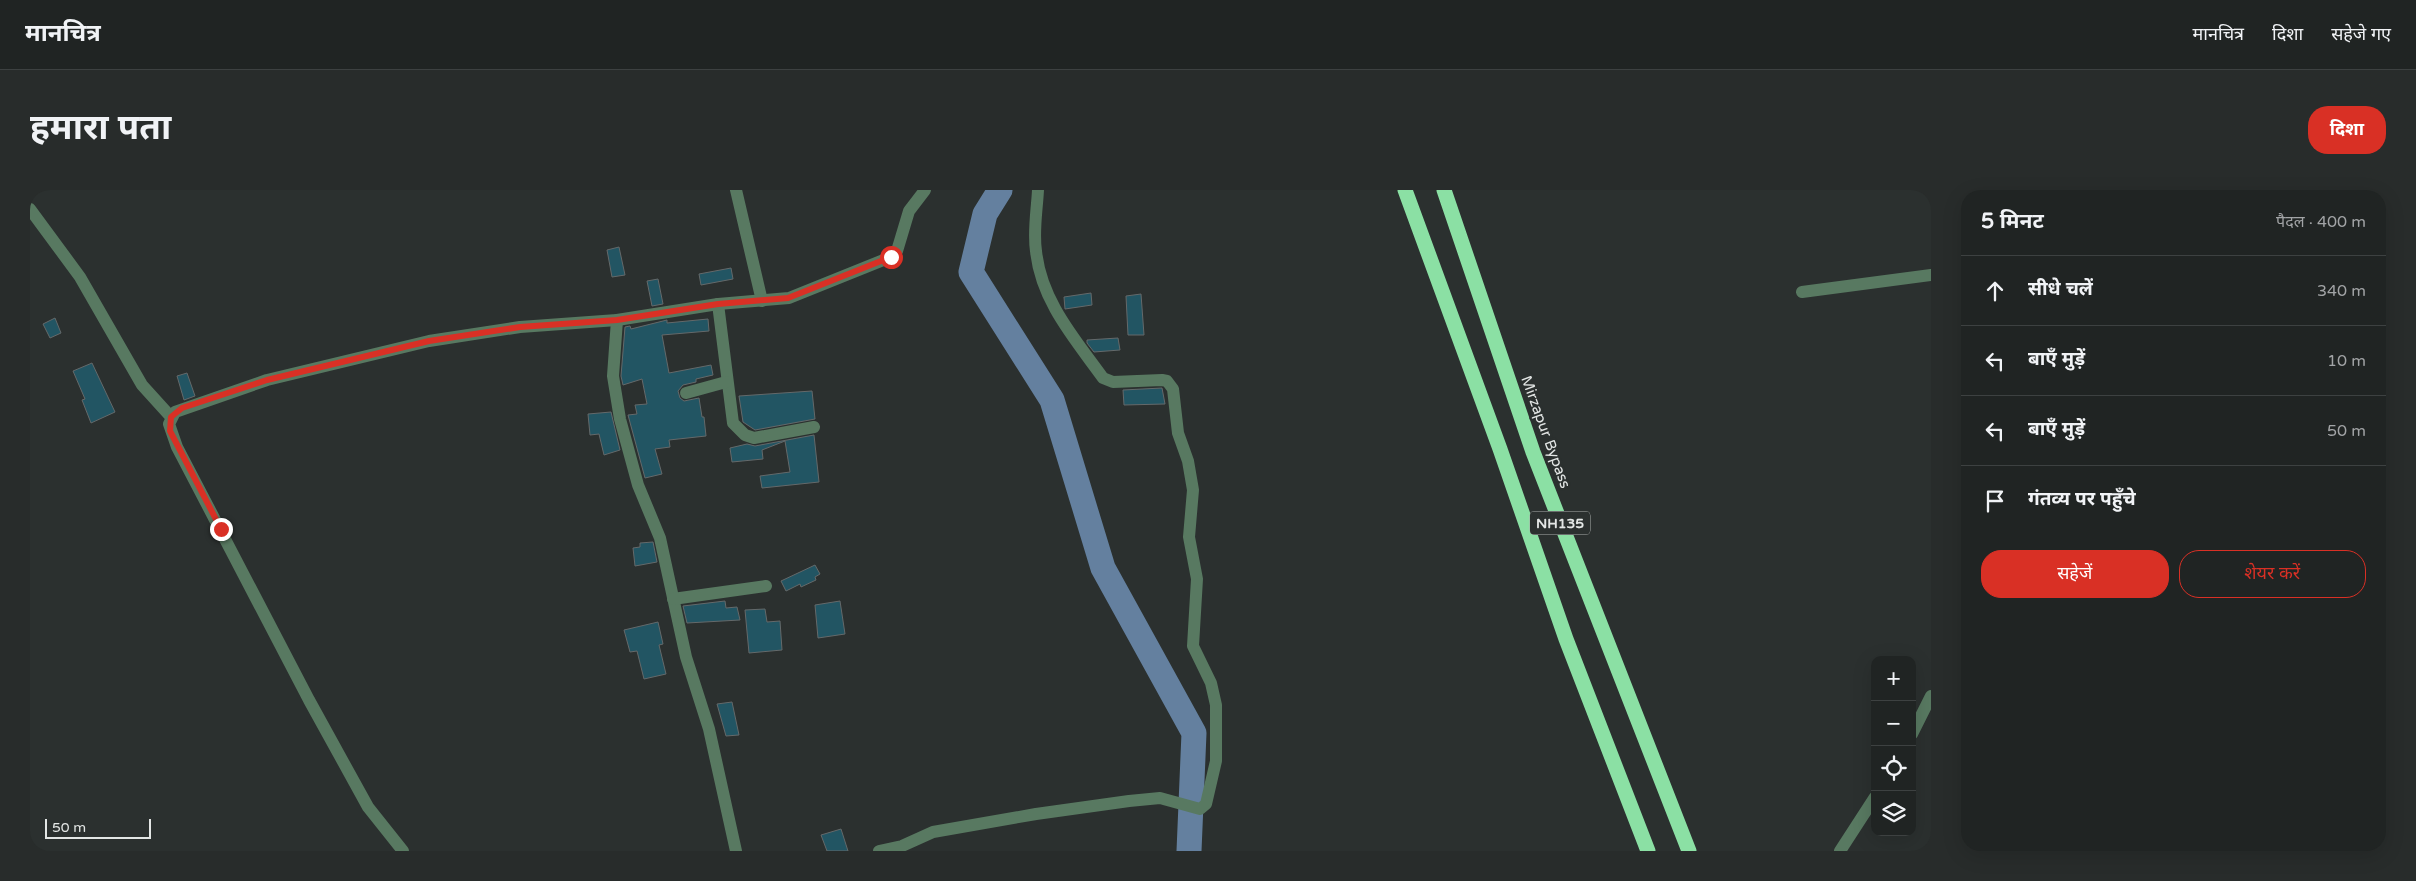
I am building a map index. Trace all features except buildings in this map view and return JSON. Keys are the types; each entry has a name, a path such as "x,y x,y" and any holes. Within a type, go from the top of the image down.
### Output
{"highway":[{"name":"NH135","path":"1405,190 1503,458 1566,638 1648,851"},
{"name":"Mirzapur Bypass","path":"1444,190 1533,452 1688,851"}],"street":[{"path":"736,190 762,301"},
{"path":"171,417 182,408 267,380 429,341 520,327 617,320 718,304 762,301 795,296 891,257 897,251 909,211 916,199 925,190"},
{"path":"880,851 902,846 933,832 1150,798 1168,799 1202,809 1206,804 1215,767 1217,740 1216,705 1212,683 1193,646 1197,579 1189,537 1193,490 1188,461 1178,433 1173,389 1171,384 1162,380 1113,382 1103,378 1063,322 1047,294 1038,265 1035,249 1038,190"},
{"path":"30,209 80,277 142,385 171,417 170,431 177,447 309,700 368,807 403,851"},
{"path":"1802,292 1931,275"},
{"path":"718,304 726,382 733,423 745,435 754,438 781,435 814,427"},
{"path":"617,320 613,376 620,419 638,485 660,538 686,657 709,730 736,851"},
{"path":"686,393 726,382"},
{"path":"673,599 766,586"},
{"path":"1916,726 1931,696"},
{"path":"1840,851 1871,804"}],"waterway":[{"path":"1000,190 985,214 971,272 1052,400 1103,568 1194,733 1189,851"}],"route":[{"path":"221,529 170,431 171,417 182,408 267,380 429,341 520,327 617,320 718,304 774,301 802,294 828,281 891,257"}]}
